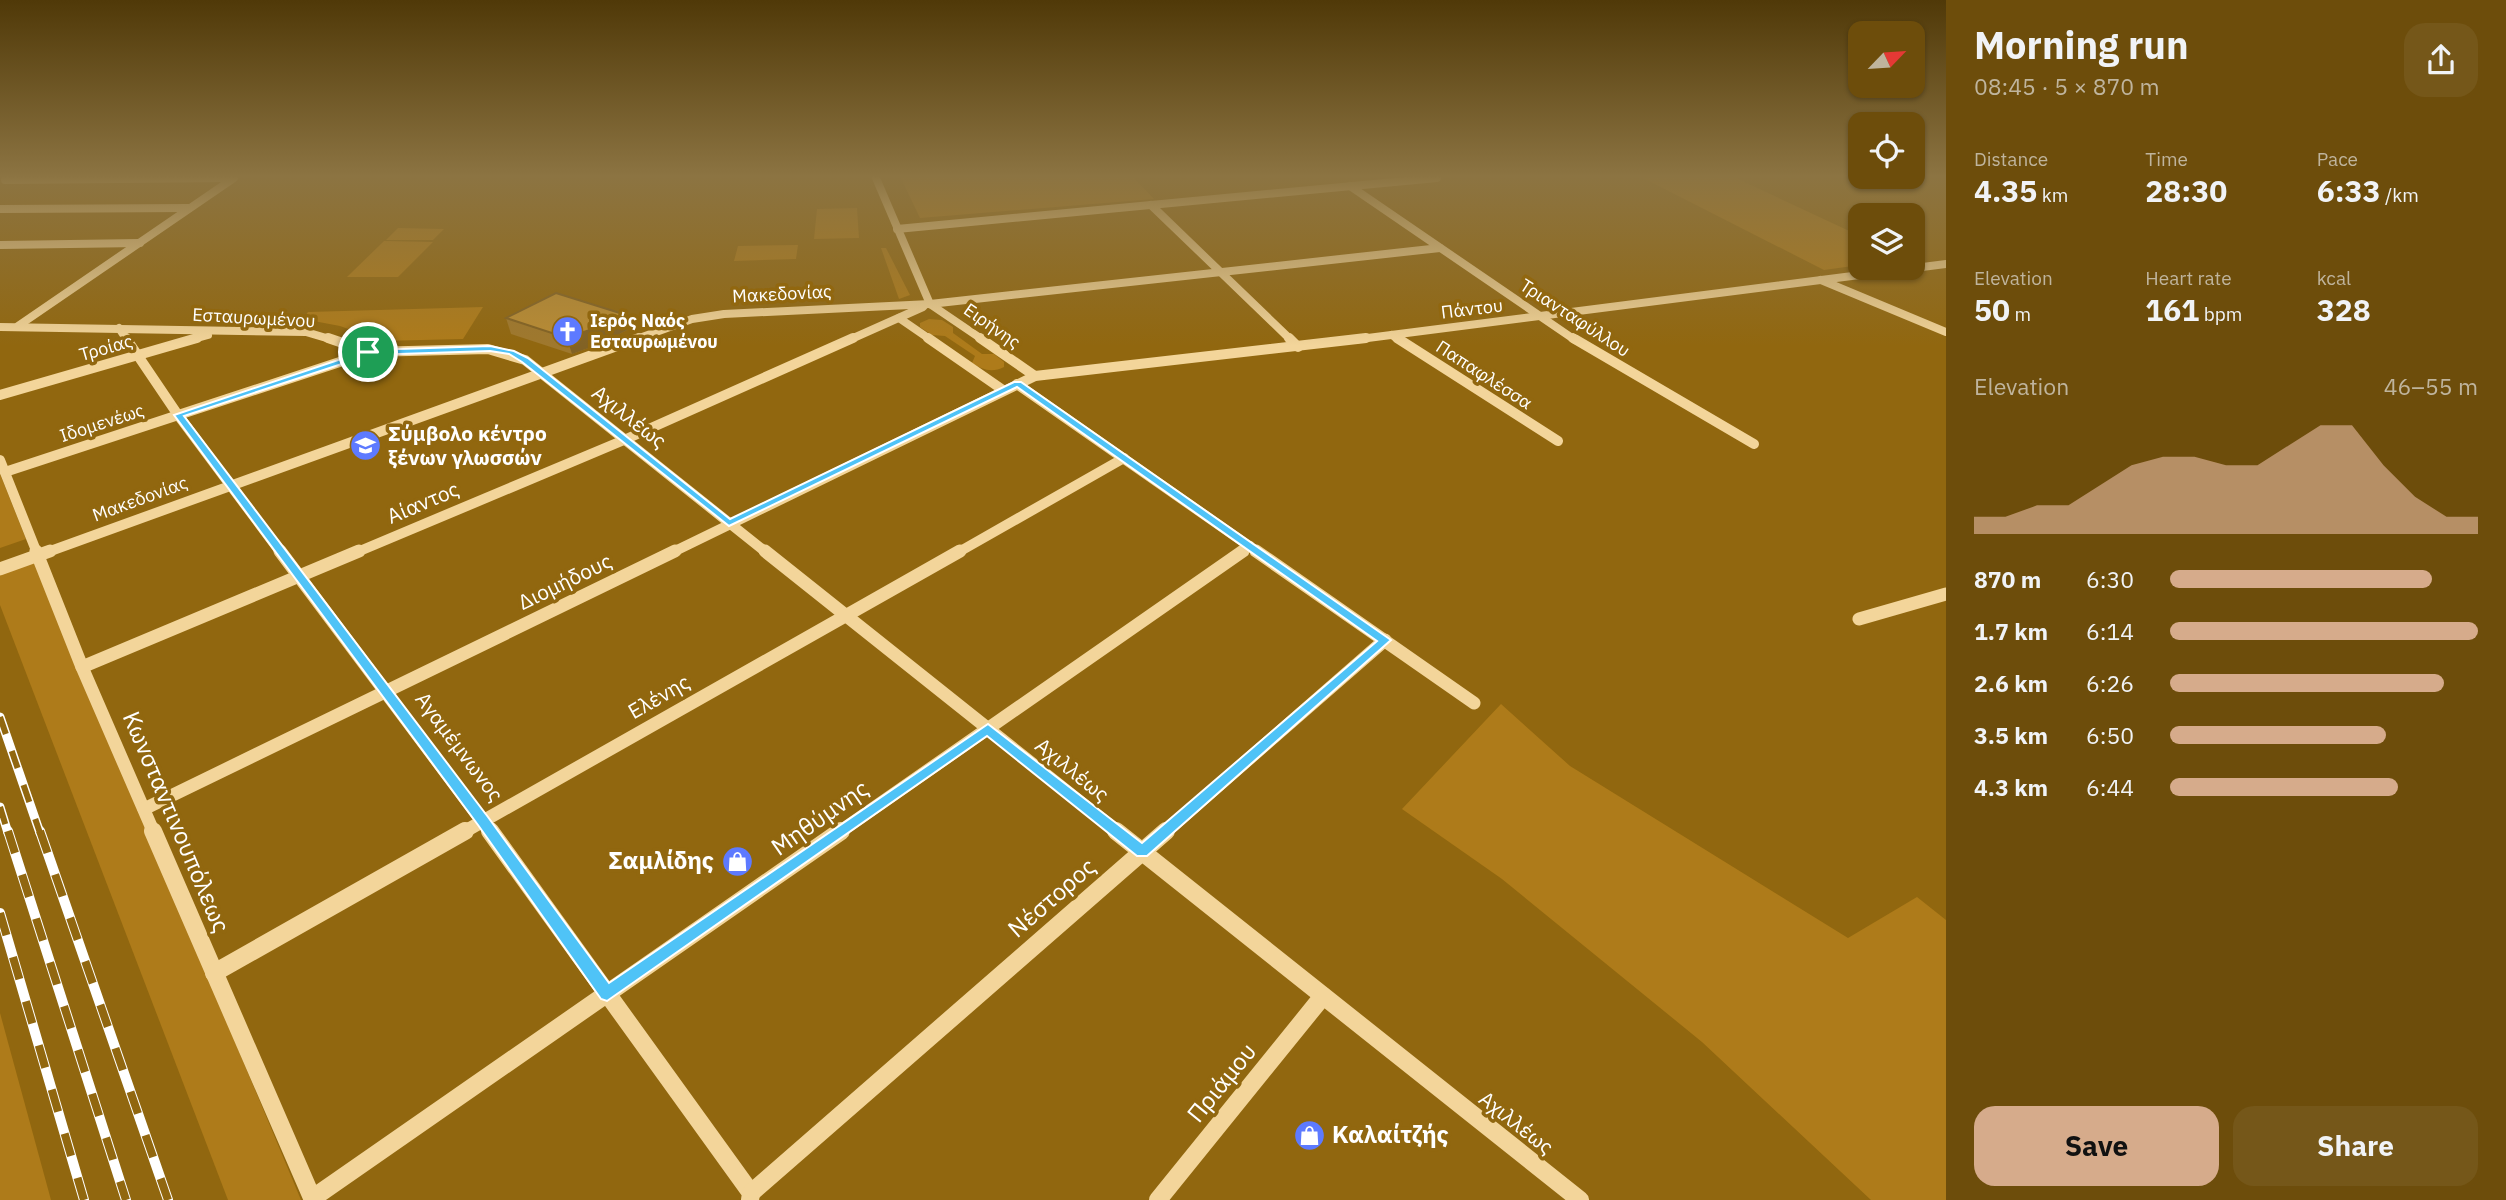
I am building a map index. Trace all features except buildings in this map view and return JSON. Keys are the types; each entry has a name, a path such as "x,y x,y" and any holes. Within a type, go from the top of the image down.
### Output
{"street":[{"path":"18,327 152,234"},
{"path":"899,234 930,304"},
{"path":"1181,234 1298,347"},
{"name":"Τριανταφύλλου","path":"1420,234 1584,346 1754,444"},
{"path":"0,245 139,243"},
{"name":"Μακεδονίας","path":"0,569 539,372 672,325 707,316 930,304 1440,248"},
{"name":"Πάντου","path":"1003,390 1035,376 1298,347 1946,264"},
{"path":"1821,280 1946,332"},
{"name":"Αίαντος","path":"82,667 624,440 930,304"},
{"name":"Ειρήνης","path":"930,304 1035,376"},
{"path":"899,318 1003,390"},
{"name":"Εσταυρωμένου","path":"0,327 306,332 368,352 501,350 525,360 539,372"},
{"name":"Αγαμέμνωνος","path":"120,328 178,415 483,821 750,1197"},
{"name":"Τροίας","path":"0,395 222,331"},
{"name":"Παπαφλέσσα","path":"1392,335 1558,441"},
{"name":"Ιδομενέως","path":"5,472 368,352"},
{"name":"Αχιλλέως","path":"539,372 1323,996 1572,1198"},
{"name":"Ειρήνης","path":"1017,384 1474,703"},
{"name":"Διομήδους","path":"144,809 1003,390"},
{"name":"Ελένης","path":"214,973 1124,458"},
{"name":"Κωνσταντινουπόλεως","path":"0,460 82,667 313,1199"},
{"name":"Μηθύμνης","path":"313,1199 1251,546"},
{"path":"1859,619 1946,594"},
{"name":"Νέστορος","path":"750,1197 1385,640"},
{"name":"Πριάμου","path":"1158,1200 1323,996"}],"shaded area":[{"path":"392,234 439,234 433,240 386,240"},
{"path":"814,234 859,234 859,238 814,239"},
{"path":"1753,234 1848,234 1848,267 1824,270"},
{"path":"384,241 433,242 398,277 347,277"},
{"path":"798,245 796,259 734,261 738,246"},
{"path":"881,248 886,248 910,295 899,299"},
{"path":"483,307 463,339 381,341 340,326 303,319 308,312"},
{"path":"929,319 942,320 953,327 953,333 982,354 994,354 1004,362 1004,367 988,370 972,363 975,356 945,336 932,335 920,327 920,323"},
{"path":"0,474 26,539 0,548"},
{"path":"34,560 301,1200 228,1200 0,605 0,572"},
{"path":"1501,704 1570,766 1848,938 1917,897 1946,920 1946,1200 1871,1200 1702,1042 1502,879 1402,809"},
{"path":"0,1013 51,1200 0,1200"}],"railway":[{"path":"0,717 40,833"},
{"path":"0,807 8,833"},
{"path":"8,831 126,1200"},
{"path":"40,831 168,1200"},
{"path":"0,913 84,1200"}],"place":[{"name":"Ιερός Ναός Εσταυρωμένου","path":"567,331"},
{"name":"Σύμβολο κέντρο ξένων γλωσσών","path":"365,446"},
{"name":"Σαμλίδης","path":"737,861"},
{"name":"Καλαίτζής","path":"1309,1135"}],"route":[{"path":"490,349 511,352 525,360 729,523 1017,384 1385,640 1142,852 988,729 607,994 386,690 178,415 368,352 490,349"}]}
